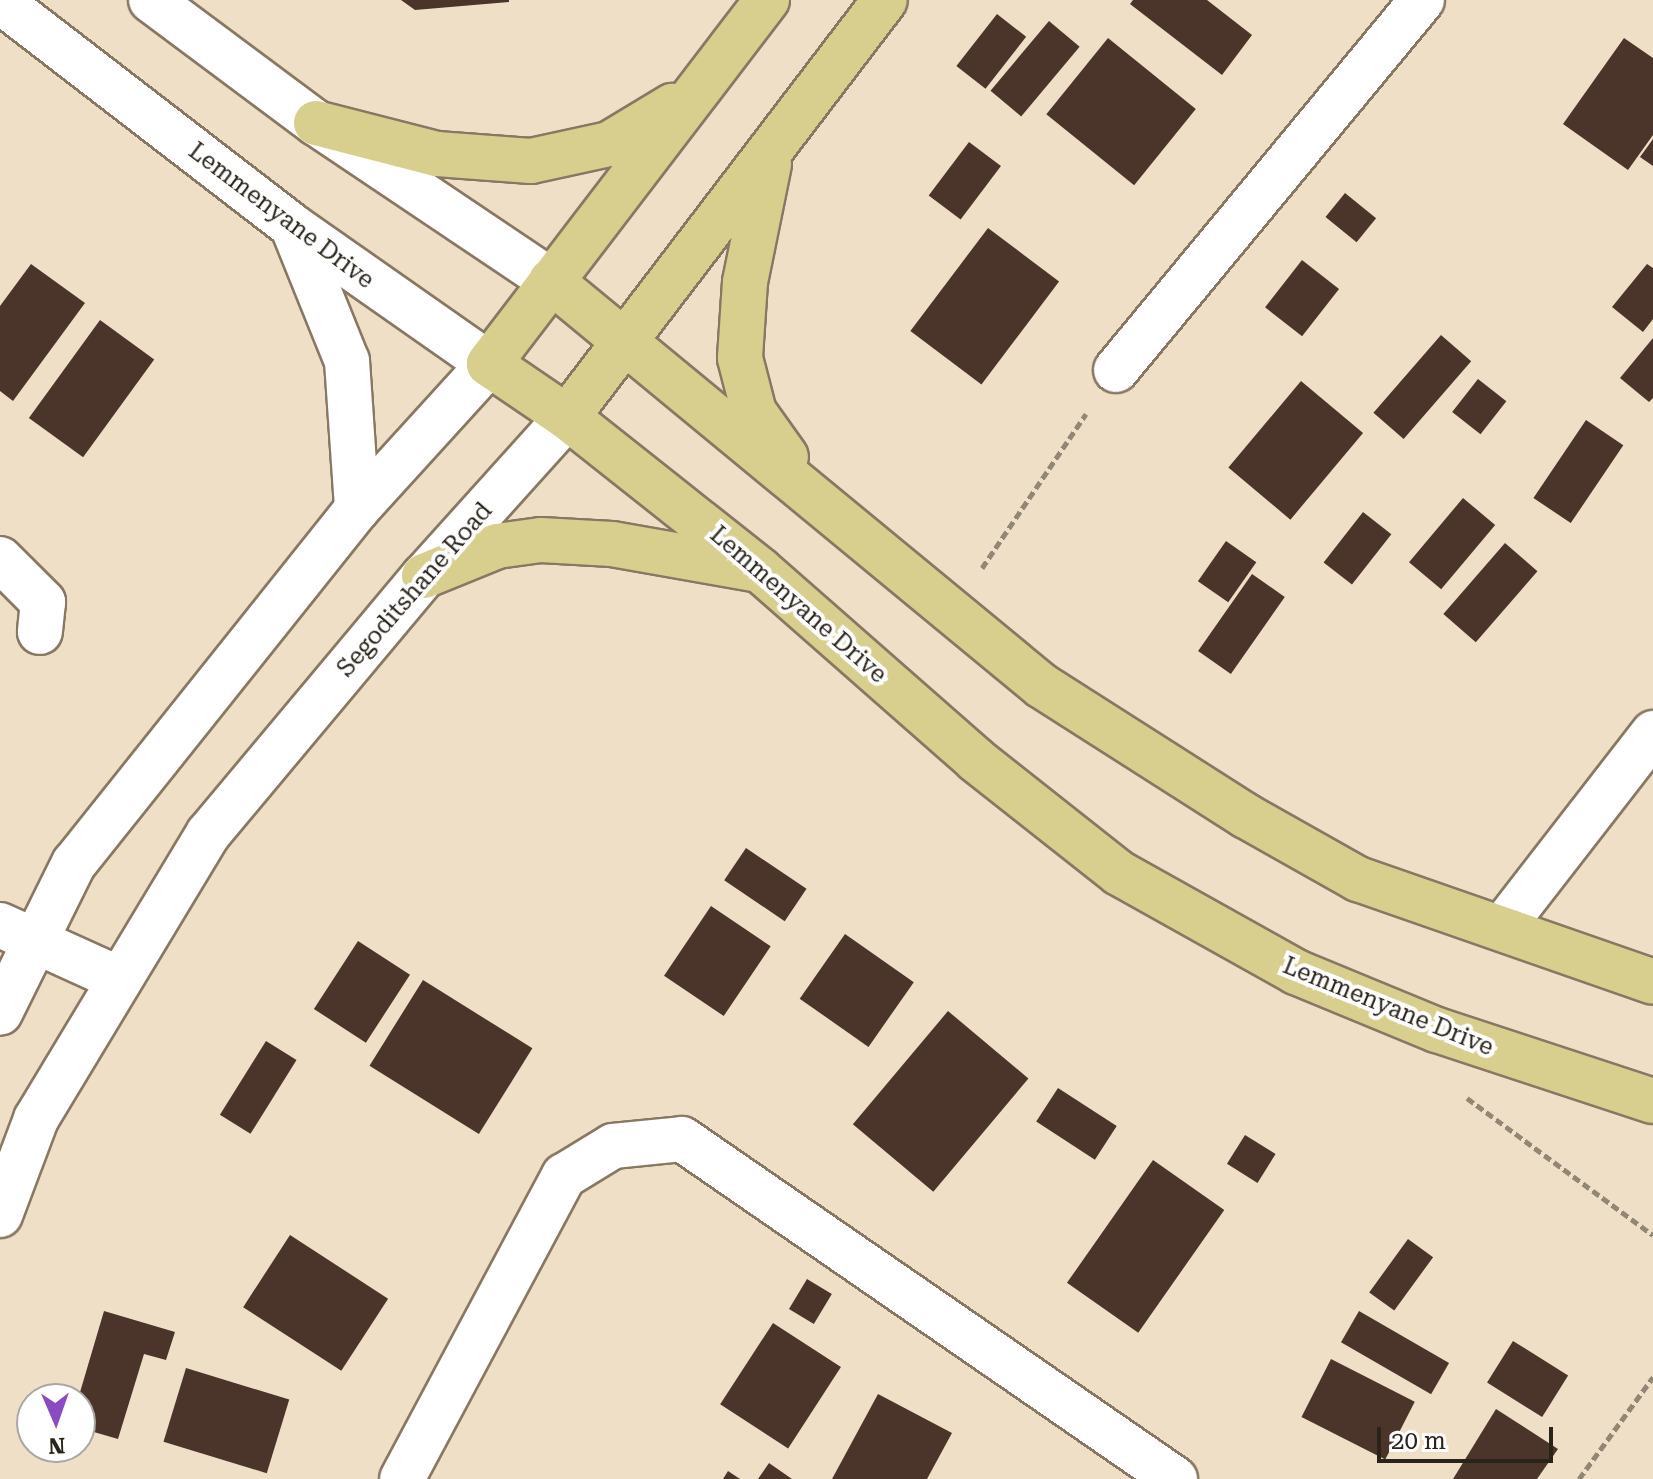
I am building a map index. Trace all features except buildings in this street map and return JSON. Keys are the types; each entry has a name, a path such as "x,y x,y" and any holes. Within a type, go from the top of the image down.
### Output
{"main road":[{"path":"489,364 767,0"},
{"name":"Segoditshane Road","path":"567,417 771,154 885,0"},
{"path":"316,123 437,154 531,161 609,144 694,93"},
{"path":"771,154 745,282 740,358 754,412 816,500"},
{"path":"551,281 1042,686 1246,816 1358,879 1653,982"},
{"name":"Lemmenyane Drive","path":"489,364 567,417 760,570 976,760 1119,873 1296,972 1437,1030 1653,1101"},
{"path":"424,576 497,546 541,540 612,544 760,570"}],"street":[{"path":"151,0 316,123 551,281"},
{"path":"1116,370 1422,0"},
{"name":"Lemmenyane Drive","path":"0,1 292,226 489,364"},
{"path":"292,226 347,361 357,509"},
{"path":"0,1013 17,932 357,509 489,364"},
{"name":"Segoditshane Road","path":"0,1215 36,1119 117,978 208,834 424,576 567,417"},
{"path":"5,575 43,602 40,632"},
{"path":"1502,928 1653,733"},
{"path":"17,932 117,978"},
{"path":"402,1479 564,1176 613,1146 682,1139 1175,1479"}],"path":[{"path":"951,614 1116,370"},
{"path":"1462,1094 1653,1235"},
{"path":"1579,1479 1653,1377"}]}
